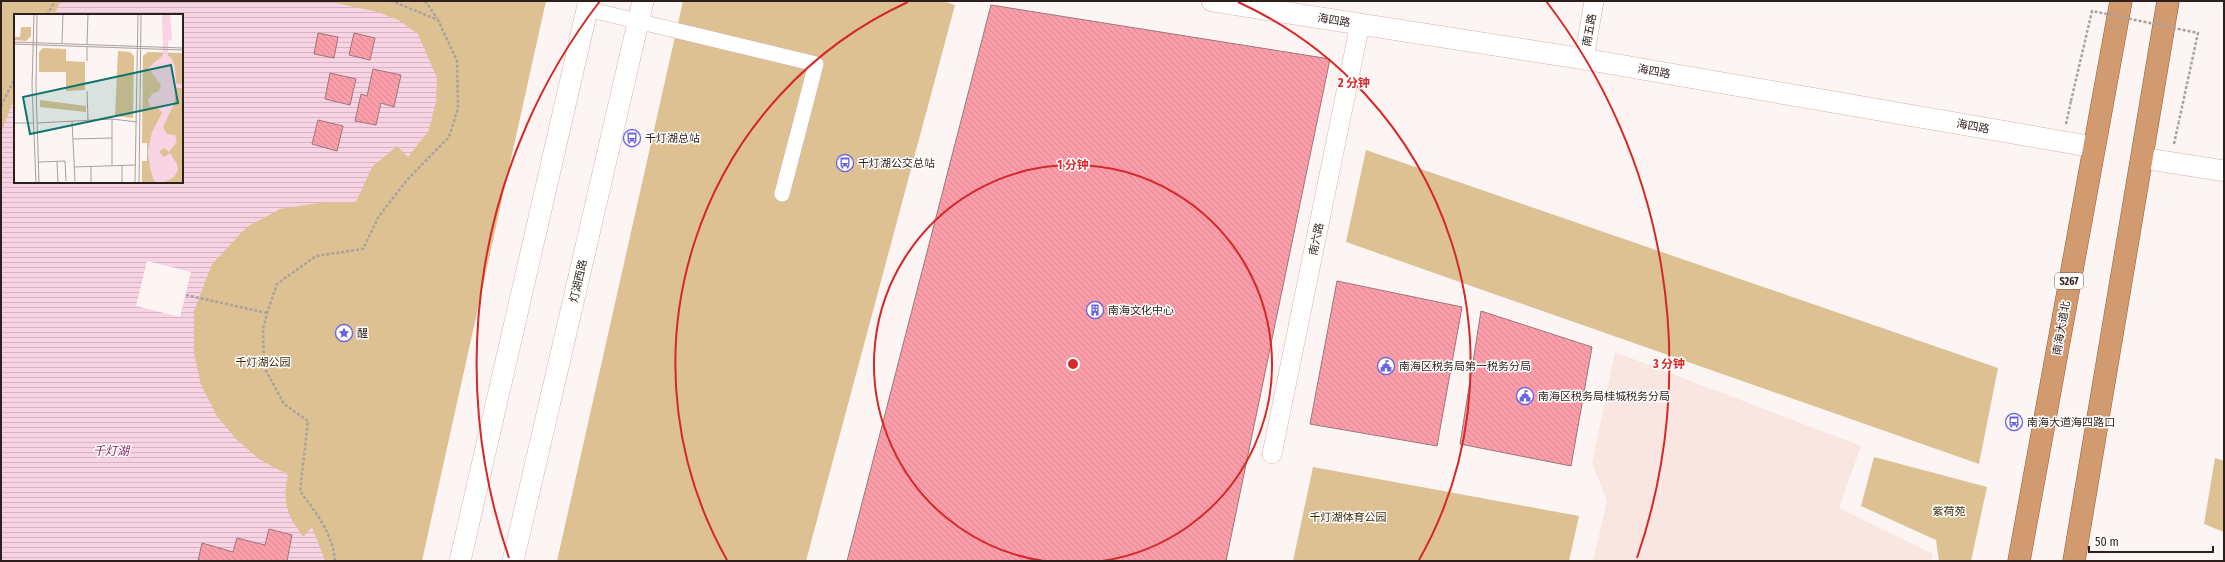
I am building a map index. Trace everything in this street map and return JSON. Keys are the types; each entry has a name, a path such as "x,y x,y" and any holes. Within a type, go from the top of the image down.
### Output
{"highway":[{"name":"南海大道北","path":"2018,561 2121,1"},
{"path":"2074,561 2168,1"}],"main road":[{"name":"海四路","path":"1212,1 1584,59 2094,147"},
{"path":"460,561 588,5"},
{"name":"灯湖西路","path":"514,561 641,11"},
{"path":"2142,158 2224,171"}],"street":[{"name":"南五路","path":"1584,59 1594,1"},
{"path":"588,5 641,11 816,64 782,194"},
{"name":"南六路","path":"1272,454 1360,24"}],"path":[{"path":"48,14 54,1"},
{"path":"392,1 438,20"},
{"path":"335,561 334,553 321,518 300,491 308,421 284,404 264,367 262,329 277,284 316,256 363,249 379,216 407,180 449,136 458,108 457,61 438,20 424,1"},
{"path":"2063,141 2092,11 2198,33 2170,162"},
{"path":"1,106 14,80"},
{"path":"186,295 267,313"}],"shaded area":[{"path":"1615,352 1861,446 1839,508 1933,554 1932,561 1593,561 1607,501 1592,463"}],"green space":[{"name":"千灯湖公园","path":"1,1 546,1 422,561 1,561"},
{"path":"683,1 943,1 955,5 806,561 557,561"},
{"path":"1366,150 1998,368 1979,464 1346,242"},
{"name":"紫荷苑","path":"1874,457 1987,487 1971,561 1939,561 1936,540 1861,506"},
{"path":"2215,458 2224,461 2224,532 2204,524"},
{"name":"千灯湖体育公园","path":"1313,467 1579,516 1569,561 1293,561"}],"water":[{"name":"千灯湖","path":"61,1 327,1 378,12 398,20 418,34 437,78 436,101 429,130 408,157 397,146 372,167 356,202 325,202 280,209 247,227 212,264 194,311 194,353 201,385 217,416 235,438 259,459 288,475 286,485 286,501 287,508 293,522 303,537 312,527 325,561 1,561 1,133 14,99 14,183 183,183 183,14 54,14"}],"pier":[{"path":"147,261 191,272 180,317 136,306"}],"building":[{"name":"南海文化中心","path":"991,5 1330,59 1226,561 847,561"},
{"path":"318,33 338,37 334,58 314,54"},
{"path":"354,33 375,38 370,60 349,55"},
{"path":"373,69 401,75 394,107 381,103 376,125 355,121 361,94 367,96"},
{"path":"330,73 356,79 350,105 325,99"},
{"path":"318,120 343,126 337,151 312,144"},
{"name":"南海区税务局第一税务分局","path":"1337,281 1462,307 1437,446 1310,424"},
{"name":"南海区税务局桂城税务分局","path":"1481,311 1592,347 1571,466 1460,444"},
{"path":"269,529 292,535 287,561 198,561 202,543 233,552 237,538 265,545"}],"place":[{"name":"千灯湖总站","path":"632,138"},
{"name":"千灯湖公交总站","path":"845,163"},
{"name":"南海文化中心","path":"1095,310"},
{"name":"醒","path":"344,333"},
{"name":"南海区税务局第一税务分局","path":"1386,366"},
{"name":"南海区税务局桂城税务分局","path":"1525,396"},
{"name":"南海大道海四路口","path":"2014,422"}]}
